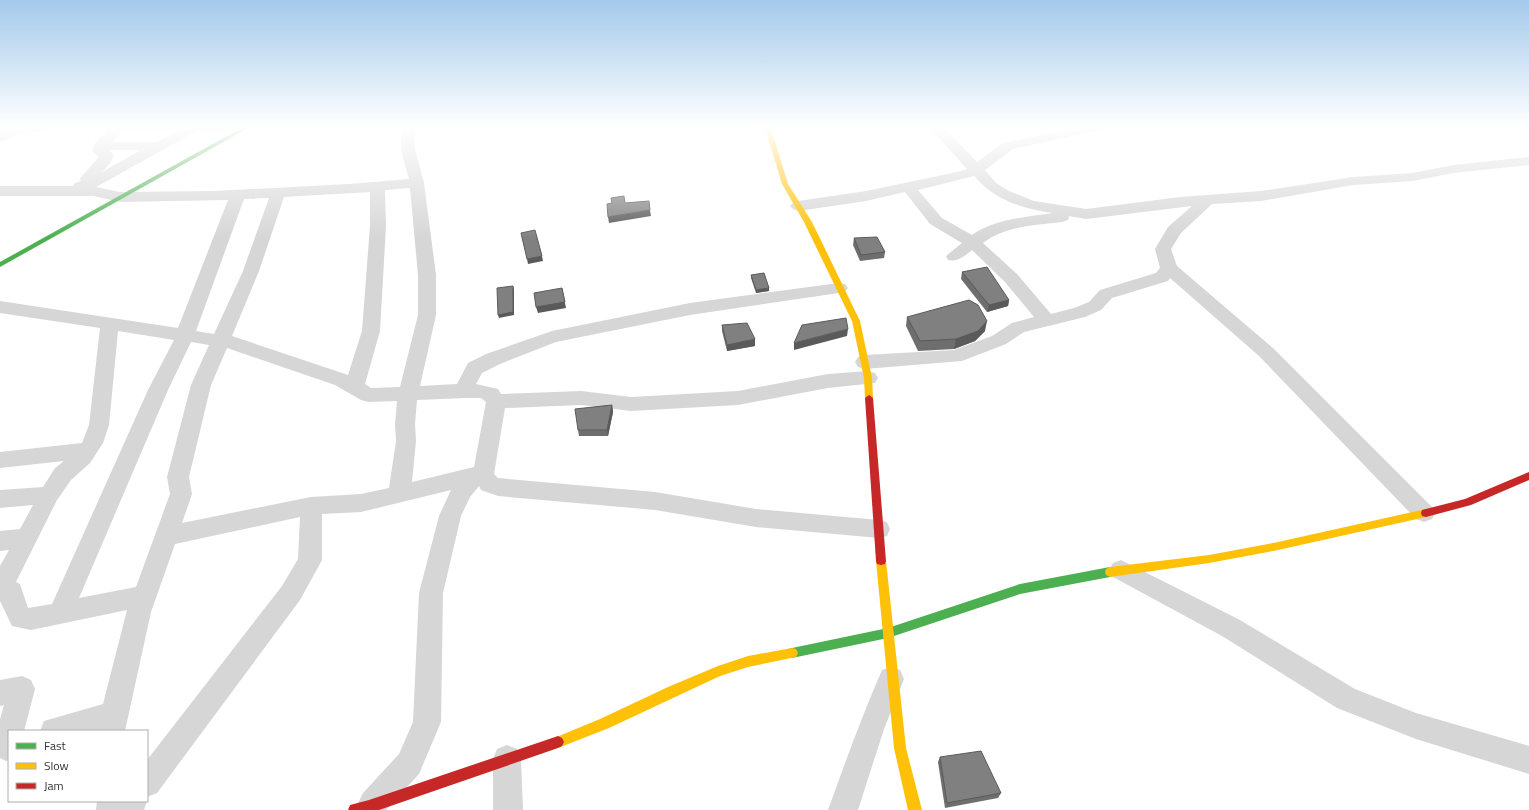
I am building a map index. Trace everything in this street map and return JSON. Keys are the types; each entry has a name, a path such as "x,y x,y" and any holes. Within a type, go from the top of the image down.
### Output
{"street":[{"path":"78,188 101,164"},
{"path":"78,188 93,183 127,164"},
{"path":"0,265 179,164"},
{"path":"399,495 406,441 405,424 408,393 427,315 427,275 417,183 412,164"},
{"path":"779,164 785,184 808,222 856,321 866,370 888,632 900,748 915,810"},
{"path":"970,164 992,186 1018,201 1060,211 1086,214"},
{"path":"798,206 909,188 961,176 976,170 983,164"},
{"path":"954,256 988,231 1017,223 1180,202 1261,196 1353,181 1426,176 1453,169 1502,164"},
{"path":"0,191 78,188 120,197 238,194 377,187 417,183"},
{"path":"354,388 371,331 378,226 377,187"},
{"path":"909,188 936,221 972,242 1011,278 1046,320"},
{"path":"61,730 113,723 139,612 180,494 178,477 201,384 251,271 278,192"},
{"path":"60,613 158,390 185,335 238,194"},
{"path":"1207,201 1174,230 1163,249 1169,268 1266,352 1424,513"},
{"path":"496,401 550,397 617,401 631,404 738,398 828,381 866,370 955,356 999,340 1018,327 1079,313 1094,306 1106,294 1162,277 1169,268"},
{"path":"465,391 467,382 475,368 492,359 552,337 690,309 839,288"},
{"path":"0,307 236,343 342,380 368,395 465,391 482,391 491,394 496,401 479,475 461,492 450,516 431,593 427,722 409,764 362,809"},
{"path":"110,324 99,425 93,443 83,457 63,474 49,495 0,590 11,591 16,608 21,618 31,619 145,596"},
{"path":"0,460 88,450"},
{"path":"166,536 311,506 361,503 479,475"},
{"path":"479,475 489,484 498,487 654,501 756,518 879,528"},
{"path":"362,809 579,735 698,680 742,663 888,632 1020,589 1121,570 1209,559 1270,548 1424,513 1467,502 1529,476"},
{"path":"0,499 49,495"},
{"path":"148,782 228,678 291,593 305,571 310,560 311,506"},
{"path":"0,541 26,538"},
{"path":"1121,570 1231,628 1287,661 1346,700 1416,726 1529,760"},
{"path":"843,810 870,729 893,676"},
{"path":"0,693 22,689 10,730"},
{"path":"506,759 508,810"},
{"path":"125,810 132,802"}],"building":[{"path":"624,196 625,203 649,201 650,210 608,217 607,204 612,203 611,198"},
{"path":"535,230 542,256 527,259 521,233"},
{"path":"877,237 885,252 861,255 854,238"},
{"path":"987,267 1009,300 989,305 962,272"},
{"path":"764,273 769,288 756,290 751,275"},
{"path":"513,286 513,312 498,315 497,288"},
{"path":"562,288 565,302 536,307 534,293"},
{"path":"969,300 978,305 987,321 978,331 956,339 920,341 907,317"},
{"path":"846,318 848,329 794,343 802,325"},
{"path":"747,323 755,339 727,345 722,325"},
{"path":"612,405 607,430 578,430 575,409"},
{"path":"981,751 1001,793 947,803 940,757"}],"traffic: fast":[{"path":"0,265 181,164"},
{"path":"792,653 888,633 1020,589 1110,572"}],"traffic: slow":[{"path":"779,164 785,184 808,222 856,321 868,378 869,398"},
{"path":"1110,572 1209,559 1278,546 1426,513"},
{"path":"881,561 900,748 915,810"},
{"path":"558,742 604,724 672,691 718,671 748,661 792,653"}],"traffic: jam":[{"path":"869,398 881,561"},
{"path":"1426,513 1467,502 1529,476"},
{"path":"355,810 369,807 558,742"}]}
